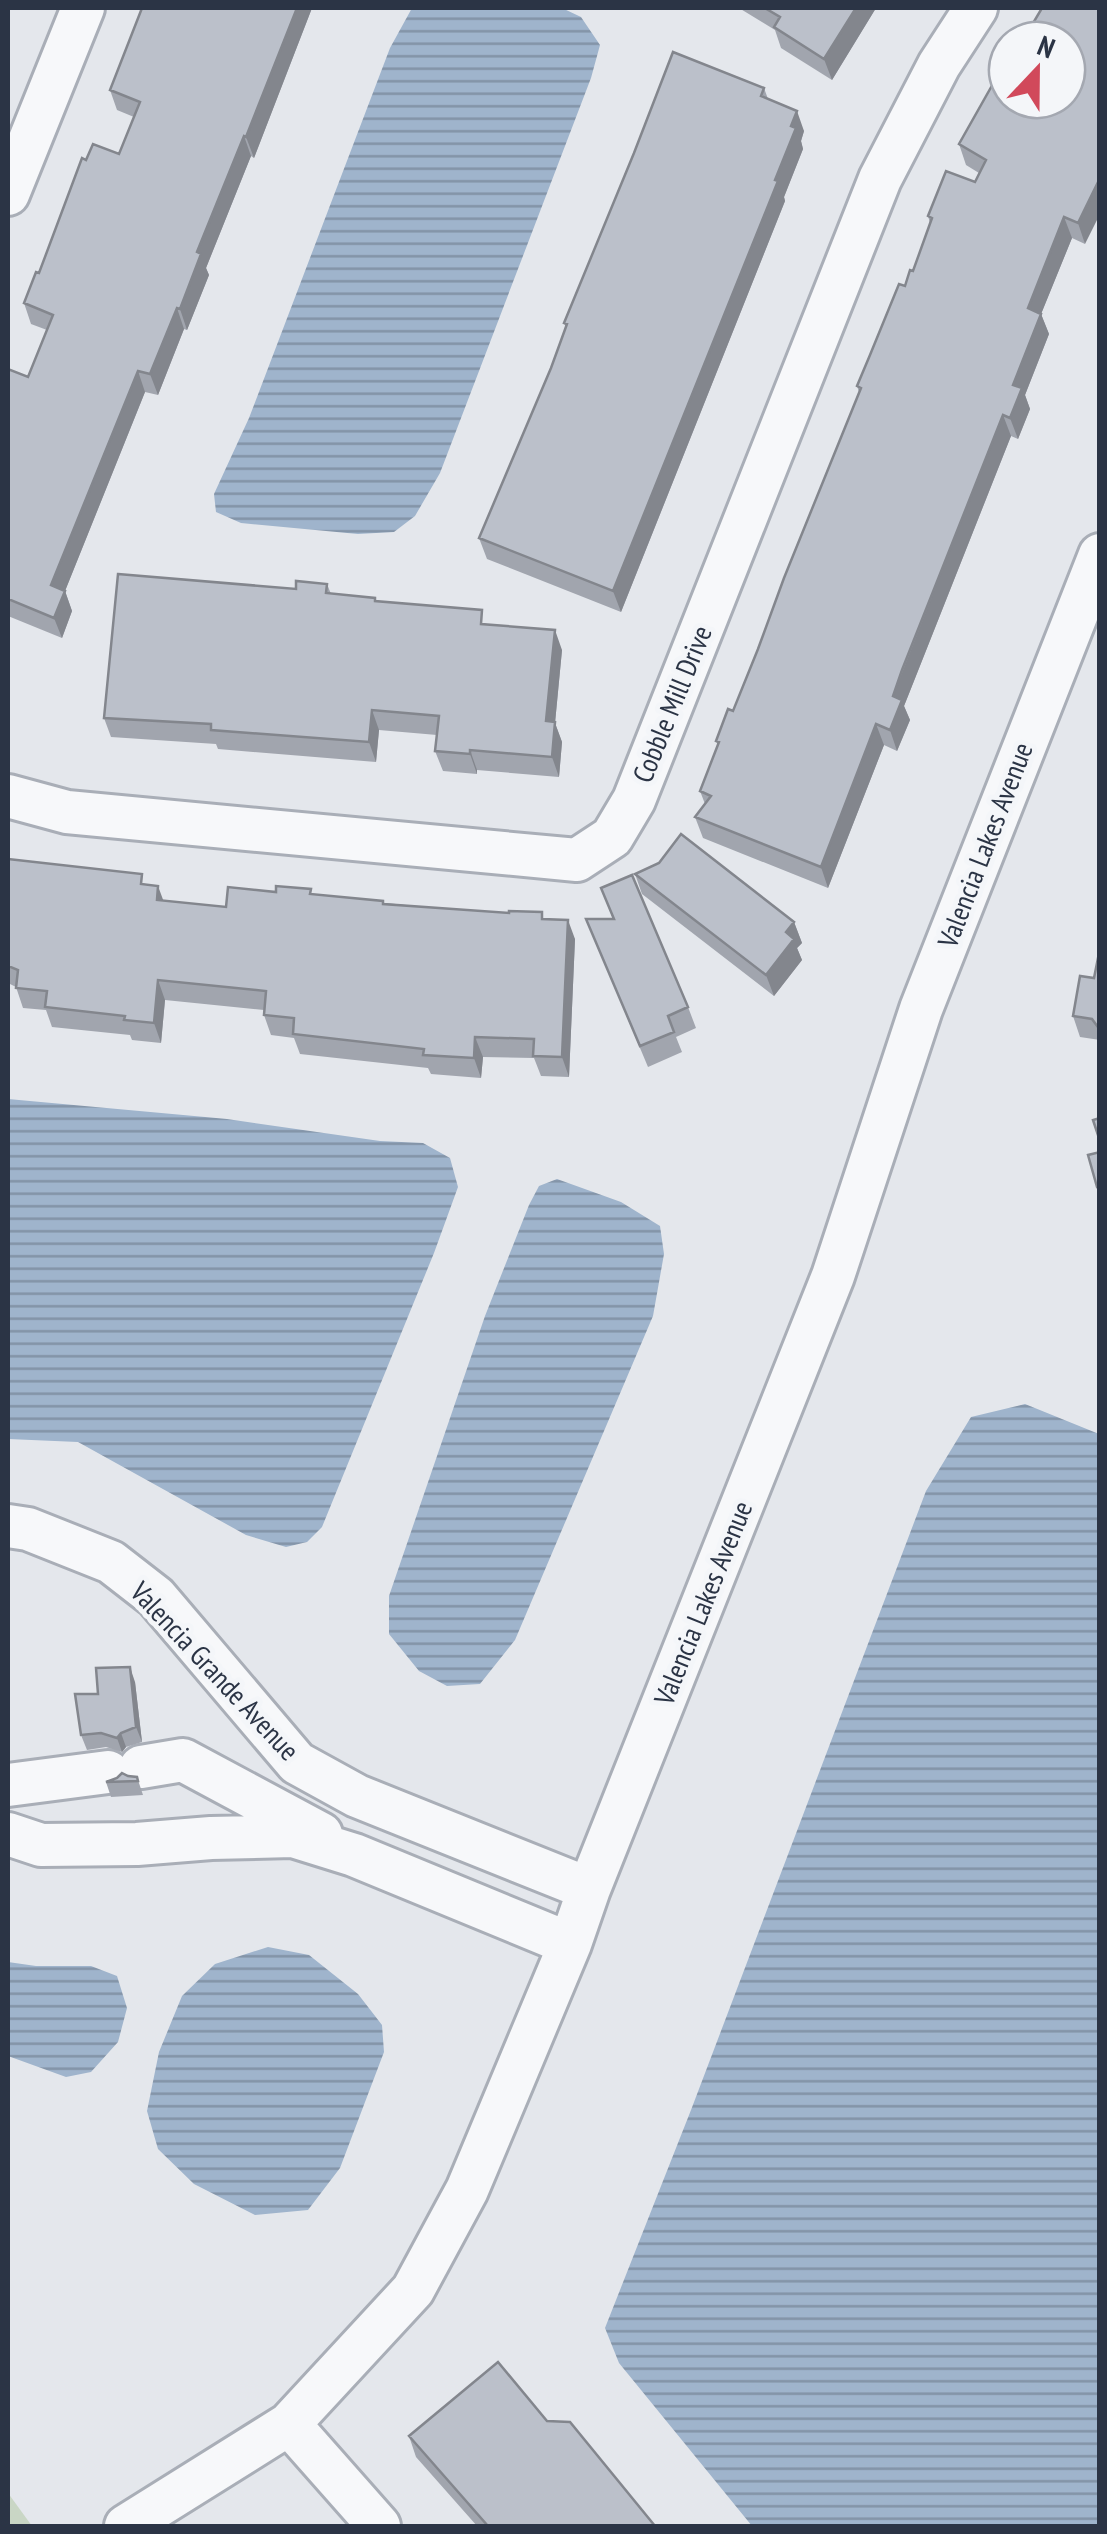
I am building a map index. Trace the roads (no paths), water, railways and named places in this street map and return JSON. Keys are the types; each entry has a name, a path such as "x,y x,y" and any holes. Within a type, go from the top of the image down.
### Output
{"street":[{"path":"8,194 83,8"},
{"name":"Cobble Mill Drive","path":"8,796 67,812 576,860 612,837 634,800 880,179 939,65 976,8"},
{"name":"Valencia Lakes Avenue","path":"126,2526 289,2424 413,2290 467,2190 570,1944 833,1276 921,1009 1100,555"},
{"name":"Valencia Grande Avenue","path":"8,1526 28,1529 110,1562 156,1597 297,1763 357,1796 589,1889"},
{"path":"8,1786 183,1760 378,1865"},
{"path":"8,1834 41,1845 293,1836 378,1865 570,1944"},
{"path":"289,2424 379,2526"}],"water":[{"path":"412,8 562,8 581,17 600,45 591,78 440,473 415,516 394,532 358,534 241,523 216,512 214,494 249,418 390,48"},
{"path":"8,1099 227,1119 380,1141 423,1143 450,1158 458,1187 434,1253 322,1527 307,1542 286,1547 246,1535 78,1442 8,1439"},
{"path":"557,1179 621,1202 660,1226 664,1254 653,1316 515,1640 480,1684 447,1686 419,1671 389,1634 389,1596 485,1316 529,1205 539,1186"},
{"path":"1025,1404 1099,1434 1099,2526 752,2526 619,2363 605,2328 926,1491 971,1417"},
{"path":"268,1947 309,1955 358,1994 382,2025 384,2052 340,2168 308,2210 255,2215 194,2184 158,2149 147,2111 159,2052 182,1996 215,1964"},
{"path":"8,1962 91,1966 117,1976 127,2008 118,2042 91,2072 66,2077 8,2056"}]}
